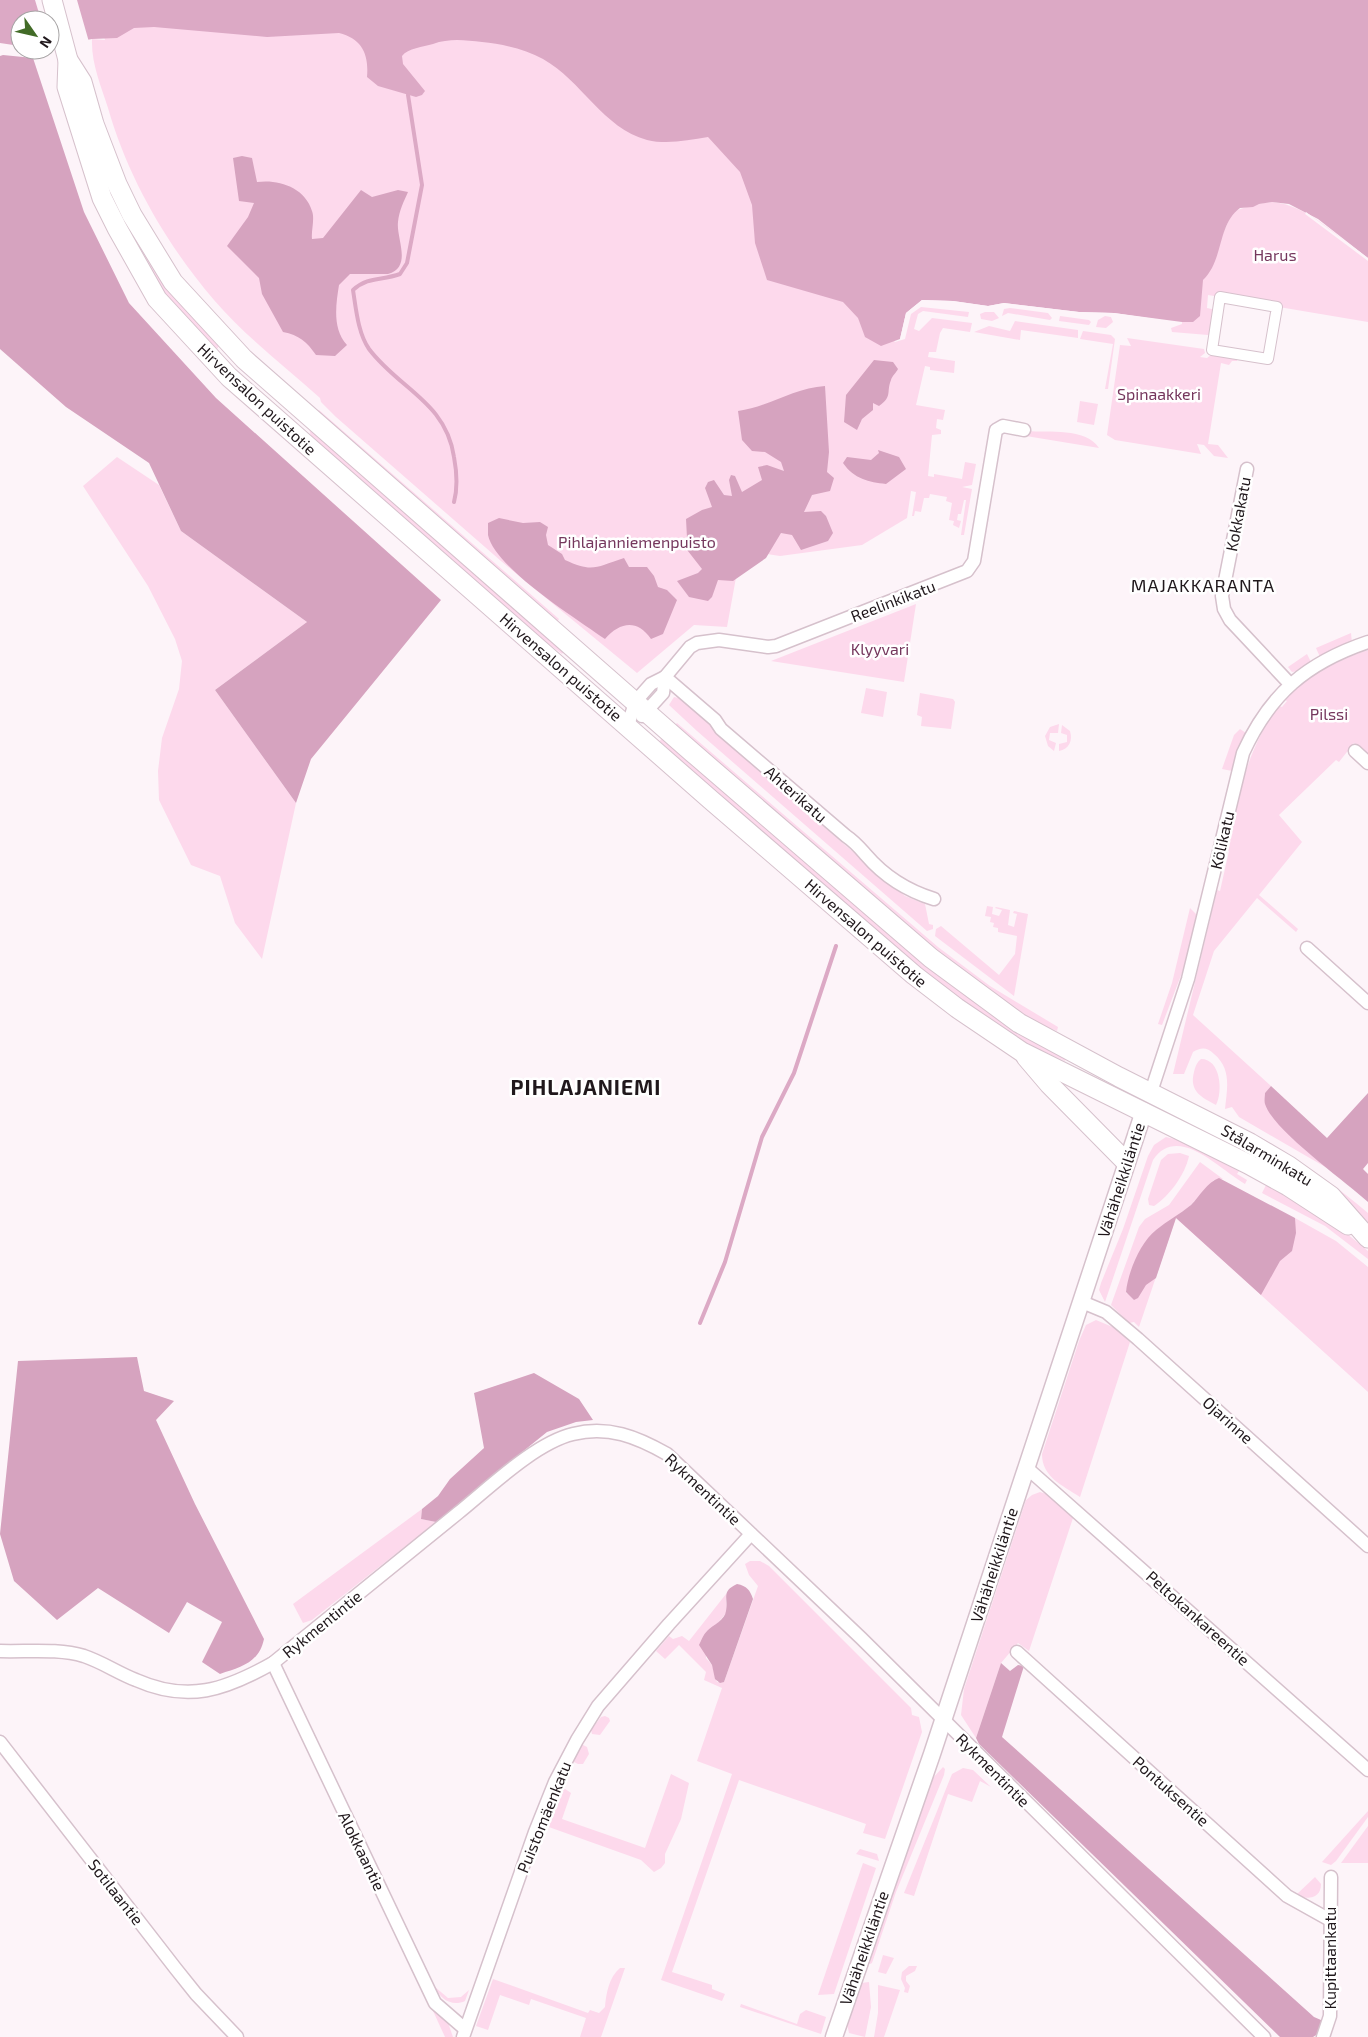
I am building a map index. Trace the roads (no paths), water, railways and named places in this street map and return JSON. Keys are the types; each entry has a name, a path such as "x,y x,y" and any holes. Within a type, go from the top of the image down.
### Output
{"main road":[{"path":"52,0 68,60"},
{"name":"Hirvensalon puistotie","path":"68,60 82,82 94,124 117,184 132,215 173,282 244,359 293,404 860,898 971,990 1033,1031 1151,1092"},
{"name":"Hirvensalon puistotie","path":"68,60 67,87 102,198 157,299 229,377 914,975 956,1008 1022,1052 1144,1112"},
{"path":"1022,1052 1049,1084 1126,1162"},
{"name":"Vähäheikkiläntie","path":"1144,1112 1151,1092"},
{"name":"Stålarminkatu","path":"1151,1092 1250,1143 1289,1166 1331,1196 1368,1238"},
{"name":"Stålarminkatu","path":"1144,1112 1288,1186 1368,1238"}],"street":[{"path":"1220,298 1276,307 1268,359 1212,350 1220,298"},
{"name":"Reelinkikatu","path":"628,726 641,707 663,693 664,678 690,647 697,642 710,640 768,648 776,646 967,571 974,561 996,430 1003,426 1024,430"},
{"name":"Kokkakatu","path":"1247,469 1222,596 1224,609 1239,630 1290,684"},
{"name":"Kölikatu","path":"1151,1092 1188,979 1243,753 1262,716 1290,684 1320,663 1368,642"},
{"name":"Ahterikatu","path":"664,678 715,720 728,736 858,844 866,856 905,888 934,899"},
{"path":"1355,751 1368,763"},
{"path":"1307,948 1368,1003"},
{"name":"Vähäheikkiläntie","path":"834,2037 943,1720 1144,1112"},
{"name":"Ojarinne","path":"1082,1302 1106,1312 1138,1339 1368,1546"},
{"name":"Rykmentintie","path":"0,1652 82,1656 154,1687 181,1693 222,1688 273,1663 501,1479 549,1443 573,1434 600,1431 640,1438 667,1454 751,1534 943,1720 1264,2037"},
{"name":"Peltokankareentie","path":"1027,1468 1368,1770"},
{"name":"Puistomäenkatu","path":"464,2033 535,1832 555,1782 577,1740 598,1706 751,1534"},
{"name":"Pontuksentie","path":"1018,1652 1287,1896 1330,1920"},
{"name":"Alokkaantie","path":"273,1663 435,2003 464,2033"},
{"name":"Sotilaantie","path":"0,1742 196,1994 237,2037"},
{"name":"Kupittaankatu","path":"1323,2037 1330,2016 1331,1877"}],"waterway":[{"path":"408,95 422,185 407,263 400,274 364,283 353,290 360,328 369,349 381,363 432,409 442,423 449,438 454,457 456,474 454,502"},
{"path":"700,1323 725,1262 762,1137 794,1073 836,946"}],"district":[{"name":"MAJAKKARANTA","path":"1203,586"},
{"name":"PIHLAJANIEMI","path":"586,1088"}],"park label":[{"name":"Harus","path":"1275,255"},
{"name":"Spinaakkeri","path":"1159,394"},
{"name":"Pihlajanniemenpuisto","path":"637,542"},
{"name":"Klyyvari","path":"880,649"},
{"name":"Pilssi","path":"1329,714"}]}
